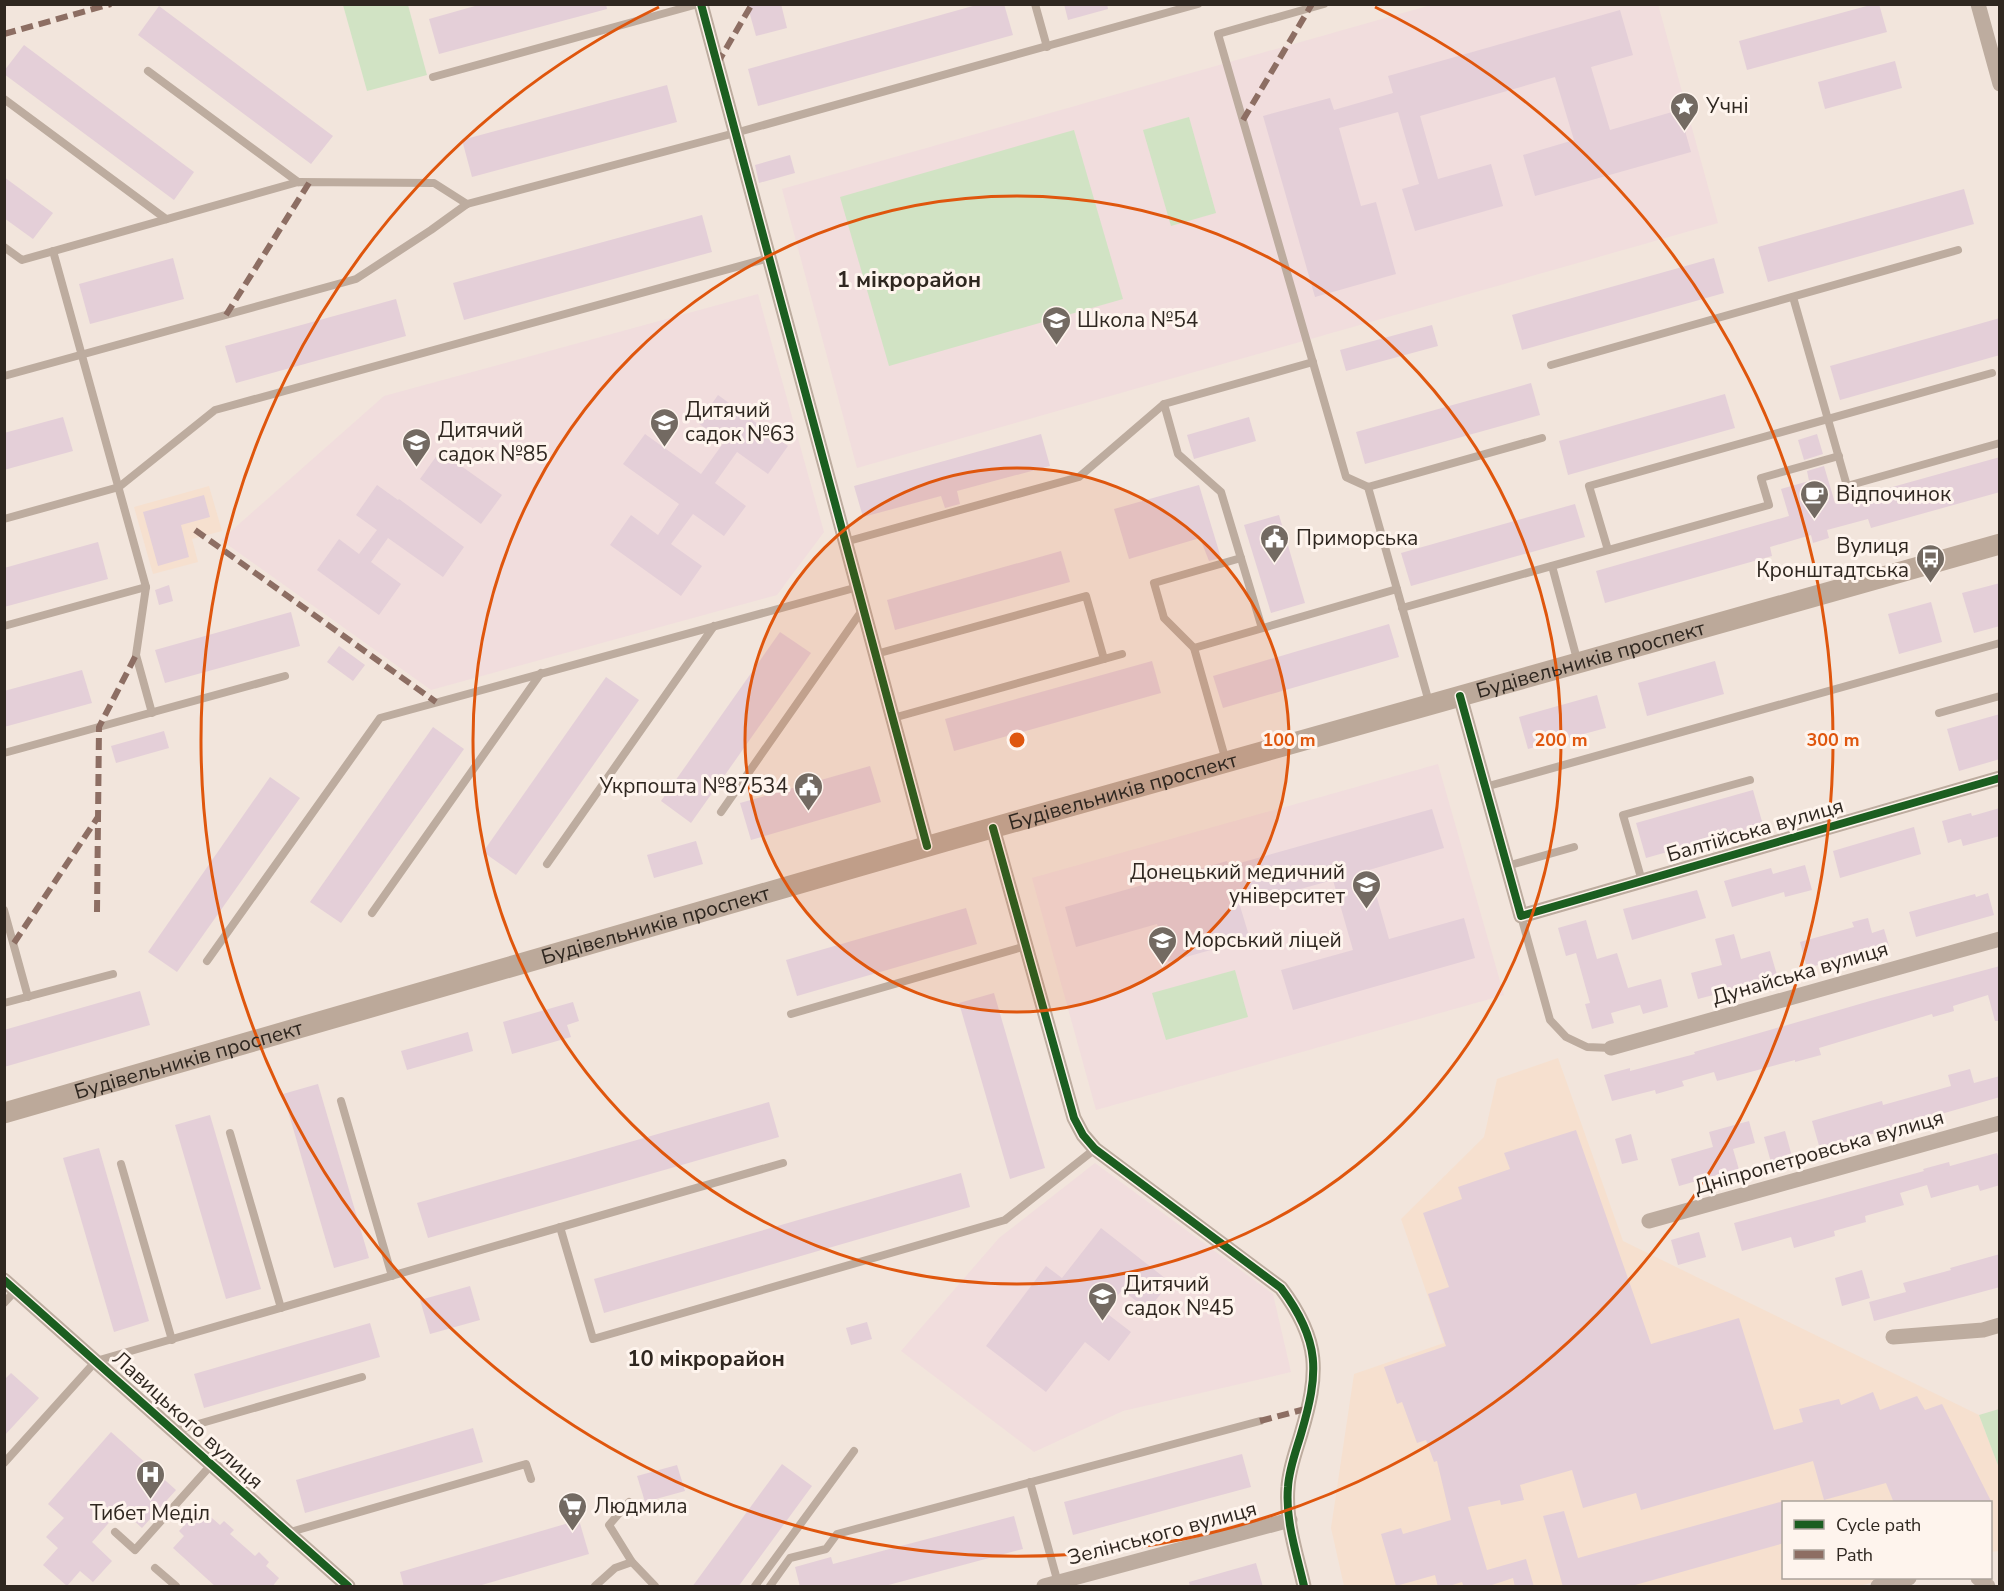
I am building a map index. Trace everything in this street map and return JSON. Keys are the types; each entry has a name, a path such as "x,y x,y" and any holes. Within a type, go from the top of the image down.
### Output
{"main road":[{"name":"Будівельників проспект","path":"4,1113 927,846 2000,544"}],"street":[{"path":"699,4 927,846"},
{"path":"1978,4 2000,84"},
{"path":"1460,696 1521,916"},
{"name":"Балтійська вулиця","path":"1521,916 2000,778"},
{"path":"993,828 1074,1119 1083,1135 1095,1149 1281,1288 1297,1308 1308,1332 1314,1357 1314,1383 1288,1484 1286,1504 1304,1587"},
{"name":"Дунайська вулиця","path":"1611,1048 2000,939"},
{"name":"Дніпропетровська вулиця","path":"1649,1221 2000,1123"},
{"name":"Лавицького вулиця","path":"10,1285 211,1464 342,1585"},
{"path":"1893,1337 1983,1330 2000,1325"},
{"name":"Зелінського вулиця","path":"1051,1585 1290,1520"},
{"path":"1878,1587 1906,1579"}],"lane":[{"path":"433,77 699,4"},
{"path":"1035,4 1047,47"},
{"path":"4,376 356,279 467,204 735,133 1198,4"},
{"path":"1324,4 1218,34 1346,477 1368,487 1542,438"},
{"path":"148,71 298,183"},
{"path":"4,99 166,219"},
{"path":"4,247 22,260 298,183 434,183 467,204"},
{"path":"1551,365 1958,250"},
{"path":"53,251 146,587 136,655 152,713"},
{"path":"4,519 118,487 215,410 769,258"},
{"path":"1793,297 1847,486 2000,443"},
{"path":"845,542 1079,477 1164,404 1313,362"},
{"path":"1608,550 1589,486 1992,373"},
{"path":"1164,404 1178,454 1221,492 1262,628"},
{"path":"1402,608 1769,505 1761,478 1839,456"},
{"path":"1368,487 1430,705"},
{"path":"1226,762 1194,648 1164,618 1154,583 1241,558"},
{"path":"1552,566 1578,663"},
{"path":"4,626 146,587"},
{"path":"207,961 380,718 858,587"},
{"path":"1194,648 1397,589"},
{"path":"876,654 1086,596 1104,659"},
{"path":"721,812 864,609"},
{"path":"547,864 714,626"},
{"path":"1485,787 2000,643"},
{"path":"893,718 1122,654"},
{"path":"372,913 541,673"},
{"path":"4,753 285,676"},
{"path":"1939,713 2000,696"},
{"path":"1642,881 1623,815 1750,780"},
{"path":"1507,866 1574,848"},
{"path":"4,910 28,997"},
{"path":"1521,916 1550,1020 1566,1037 1587,1047 1611,1048"},
{"path":"791,1014 1026,946"},
{"path":"4,1003 113,974"},
{"path":"341,1101 392,1276"},
{"path":"230,1133 281,1308"},
{"path":"560,1227 593,1340 1005,1220 1095,1149"},
{"path":"4,1463 96,1361 783,1163"},
{"path":"121,1164 172,1340"},
{"path":"4,1303 10,1285"},
{"path":"174,1431 362,1377"},
{"path":"770,1587 790,1558 826,1549 837,1534 1260,1421"},
{"path":"755,1587 854,1451"},
{"path":"115,1532 135,1550 211,1464"},
{"path":"287,1533 526,1464 531,1479"},
{"path":"1030,1482 1051,1585"},
{"path":"629,1502 609,1525 632,1562 655,1587"},
{"path":"595,1587 615,1568 632,1562"},
{"path":"155,1568 176,1587"}],"shaded area":[{"name":"Школа №54","path":"1658,4 1718,223 857,468 782,189 1431,5"},
{"path":"758,294 824,532 777,595 431,690 221,540 384,396"},
{"path":"209,486 222,531 192,539 198,562 153,574 134,507"},
{"path":"1438,764 1504,995 1096,1110 1032,878"},
{"path":"1558,1058 1623,1241 1979,1415 1999,1468 1999,1551 1992,1552 1992,1501 1782,1501 1782,1579 1886,1579 1859,1586 1344,1586 1331,1528 1354,1374 1444,1343 1401,1219 1484,1137 1497,1079"},
{"name":"Дитячий садок №45","path":"1095,1163 1273,1294 1291,1372 1123,1411 1034,1452 901,1351 999,1238"}],"green space":[{"path":"343,5 408,5 427,75 367,91"},
{"path":"1189,117 1216,213 1171,226 1143,130"},
{"path":"1074,130 1123,299 889,366 840,197"},
{"path":"1235,970 1248,1017 1166,1040 1152,993"},
{"path":"2000,1409 1999,1468 1979,1415"}],"building":[{"path":"482,4 606,4 607,9 439,54 429,19"},
{"path":"747,4 781,4 787,28 756,36"},
{"path":"980,4 1004,4 1013,35 758,106 748,69"},
{"path":"1064,4 1107,4 1108,9 1068,20"},
{"path":"1879,4 1887,32 1747,70 1739,41"},
{"path":"159,6 333,136 311,164 138,35"},
{"path":"1620,10 1633,55 1591,67 1610,130 1679,110 1691,152 1535,196 1523,155 1574,140 1555,77 1420,116 1438,179 1491,164 1503,206 1415,231 1402,189 1419,184 1398,112 1339,128 1361,206 1376,202 1396,274 1315,297 1263,116 1330,98 1334,110 1393,93 1388,76"},
{"path":"24,45 194,172 174,200 4,74"},
{"path":"1895,61 1902,88 1825,109 1818,82"},
{"path":"667,85 677,122 472,177 462,140"},
{"path":"790,155 795,173 759,183 755,165"},
{"path":"4,177 53,213 33,239 4,218"},
{"path":"1964,189 1974,224 1768,282 1758,247"},
{"path":"702,215 712,252 464,320 453,283"},
{"path":"173,258 184,299 90,324 79,284"},
{"path":"1714,258 1724,293 1522,350 1512,315"},
{"path":"396,299 406,336 236,383 225,346"},
{"path":"2000,318 2000,355 1840,400 1830,366"},
{"path":"1432,325 1438,346 1346,371 1340,350"},
{"path":"1531,383 1540,415 1365,464 1356,432"},
{"path":"1725,394 1735,428 1568,475 1559,441"},
{"path":"718,395 788,446 768,474 737,452 715,483 746,506 724,536 693,514 671,544 702,566 681,596 610,545 631,515 658,535 679,504 623,464 645,434 701,474 724,442 698,423"},
{"path":"63,417 73,451 4,470 4,433"},
{"path":"1249,417 1256,441 1194,459 1187,435"},
{"path":"1041,434 1050,466 957,491 960,504 945,508 941,496 863,517 854,486"},
{"path":"1817,434 1823,454 1804,460 1798,440"},
{"path":"440,451 502,495 481,524 420,479"},
{"path":"2000,457 2000,492 1871,528 1868,519 1827,530 1829,538 1813,543 1811,535 1770,547 1772,556 1605,603 1596,571 1789,516 1781,489 1809,481 1807,471 1824,466 1835,503"},
{"path":"377,485 464,547 443,577 388,538 371,562 401,584 379,615 317,570 339,539 359,554 377,530 356,515"},
{"path":"1199,485 1221,558 1209,561 1200,538 1129,559 1114,509"},
{"path":"204,495 210,517 181,525 189,557 158,566 143,512"},
{"path":"1575,504 1585,537 1411,586 1401,553"},
{"path":"1279,515 1305,603 1271,613 1244,525"},
{"path":"98,542 108,579 4,607 4,568"},
{"path":"1061,551 1070,582 895,630 887,600"},
{"path":"2000,583 2000,626 1974,633 1962,593"},
{"path":"169,585 173,601 159,605 155,590"},
{"path":"1931,602 1942,642 1899,654 1888,614"},
{"path":"291,612 300,646 165,683 155,650"},
{"path":"1389,624 1399,657 1223,708 1213,676"},
{"path":"780,632 811,653 691,823 661,801"},
{"path":"339,646 365,665 353,681 327,662"},
{"path":"1152,661 1161,693 954,751 945,719"},
{"path":"1715,661 1724,694 1647,716 1638,683"},
{"path":"82,670 92,703 4,727 4,691"},
{"path":"606,677 639,700 516,875 483,852"},
{"path":"1597,695 1606,728 1528,749 1519,717"},
{"path":"2000,714 2000,759 1959,771 1947,729"},
{"path":"433,727 464,749 341,923 310,902"},
{"path":"164,731 169,748 116,763 111,746"},
{"path":"870,766 881,802 751,840 740,803"},
{"path":"270,777 300,798 177,972 148,952"},
{"path":"1753,790 1763,825 1646,858 1636,823"},
{"path":"2000,808 2000,836 1963,846 1961,839 1948,843 1942,821"},
{"path":"1432,809 1444,848 1369,870 1389,939 1464,918 1475,958 1293,1010 1281,970 1353,950 1333,880 1240,906 1250,939 1168,962 1157,924 1076,947 1065,907 1227,861 1229,866"},
{"path":"1914,827 1921,854 1840,878 1833,851"},
{"path":"696,841 703,864 654,878 647,855"},
{"path":"1805,865 1812,890 1785,897 1784,892 1732,907 1724,881 1771,868 1773,874"},
{"path":"1697,890 1706,918 1632,940 1623,909"},
{"path":"1988,893 1994,915 1916,937 1909,912 1975,894 1976,897"},
{"path":"966,908 977,944 797,996 786,960"},
{"path":"1868,918 1872,933 1884,929 1889,946 1807,968 1800,942 1854,927 1852,922"},
{"path":"1586,920 1597,959 1617,953 1628,988 1661,979 1668,1007 1643,1014 1640,1005 1611,1013 1614,1023 1592,1029 1585,1004 1590,1003 1576,953 1566,956 1558,928"},
{"path":"1734,934 1741,959 1770,951 1777,975 1748,983 1748,986 1698,999 1691,973 1722,965 1715,939"},
{"path":"2000,966 2000,1021 1995,1021 1988,995 1953,1006 1954,1011 1933,1017 1932,1014 1819,1048 1821,1055 1717,1081 1714,1072 1682,1081 1684,1086 1656,1094 1655,1090 1612,1101 1604,1075 1630,1068 1630,1071 1695,1054 1694,1052 1877,999"},
{"path":"140,991 150,1025 4,1067 4,1030"},
{"path":"994,993 1045,1168 1010,1179 959,1003"},
{"path":"573,1002 579,1021 567,1025 571,1037 512,1054 503,1022"},
{"path":"468,1032 473,1051 407,1070 401,1051"},
{"path":"1970,1069 1974,1083 2000,1076 2000,1097 1820,1149 1812,1121 1882,1101 1883,1105 1951,1086 1948,1075"},
{"path":"318,1084 369,1258 334,1268 283,1094"},
{"path":"769,1102 779,1137 428,1238 417,1203"},
{"path":"210,1115 261,1289 226,1299 175,1125"},
{"path":"1749,1121 1755,1143 1733,1149 1740,1173 1722,1178 1721,1174 1679,1186 1671,1159 1713,1147 1709,1132"},
{"path":"1576,1130 1651,1344 1739,1318 1774,1430 1803,1422 1799,1409 1839,1399 1841,1405 1873,1392 1880,1410 1917,1396 1925,1410 1942,1404 1991,1501 1893,1501 1886,1483 1824,1500 1813,1461 1641,1510 1636,1493 1583,1508 1572,1470 1520,1485 1524,1500 1501,1505 1500,1500 1468,1507 1487,1570 1526,1559 1534,1587 1515,1587 1513,1578 1486,1587 1464,1587 1462,1582 1438,1587 1435,1575 1396,1586 1381,1534 1401,1528 1403,1534 1451,1520 1437,1461 1434,1462 1426,1440 1417,1443 1402,1402 1397,1404 1384,1367 1446,1346 1428,1294 1449,1287 1423,1213 1462,1199 1458,1187 1510,1169 1504,1153"},
{"path":"1785,1131 1793,1160 1772,1166 1764,1137"},
{"path":"1631,1134 1638,1160 1622,1164 1615,1139"},
{"path":"99,1148 149,1321 114,1332 63,1158"},
{"path":"1997,1153 2000,1162 2000,1185 1980,1191 1978,1185 1931,1198 1927,1185 1900,1193 1904,1205 1865,1216 1866,1222 1834,1231 1835,1236 1794,1248 1791,1237 1742,1251 1734,1223 1924,1171 1923,1169 1949,1162 1950,1166"},
{"path":"961,1173 970,1207 604,1313 594,1279"},
{"path":"1101,1228 1170,1282 1148,1310 1122,1290 1105,1312 1131,1332 1109,1361 1085,1342 1046,1392 986,1346 1046,1266 1062,1278"},
{"path":"1699,1232 1706,1257 1678,1265 1671,1240"},
{"path":"2000,1254 2000,1287 1874,1321 1869,1302 1906,1292 1903,1283"},
{"path":"1862,1270 1870,1298 1842,1306 1835,1278"},
{"path":"470,1286 480,1320 430,1334 420,1300"},
{"path":"867,1322 872,1339 851,1345 846,1328"},
{"path":"370,1323 380,1357 204,1408 194,1374"},
{"path":"11,1373 39,1398 4,1436 4,1380"},
{"path":"473,1428 483,1462 305,1513 296,1480"},
{"path":"111,1432 176,1490 142,1528 121,1509 92,1542 112,1561 93,1582 80,1571 67,1586 43,1565 58,1548 46,1537 64,1518 48,1504"},
{"path":"1242,1454 1251,1487 1073,1535 1064,1502"},
{"path":"782,1464 812,1486 738,1587 692,1587"},
{"path":"677,1465 685,1491 645,1502 637,1476"},
{"path":"1782,1502 1782,1544 1628,1587 1563,1587 1543,1516 1564,1511 1578,1558"},
{"path":"205,1512 220,1525 224,1521 234,1530 230,1534 255,1556 259,1552 269,1562 266,1566 279,1578 272,1587 216,1587 173,1548 184,1536 179,1531 190,1519 195,1524"},
{"path":"1014,1516 1023,1549 881,1587 800,1587 795,1567 831,1557 833,1564"},
{"path":"579,1520 589,1554 475,1587 404,1587 400,1572"},
{"path":"1256,1563 1263,1587 1190,1587 1189,1582"}],"marked path":[{"path":"4,34 111,4"},
{"path":"717,64 752,4"},
{"path":"1243,120 1312,4"},
{"path":"226,315 309,183"},
{"path":"195,530 436,702"},
{"path":"97,912 99,727 136,655"},
{"path":"14,943 98,817"},
{"path":"1260,1421 1309,1408"}],"cycle path":[{"path":"701,4 927,846"},
{"path":"1460,696 1521,916 2000,778"},
{"path":"993,828 1074,1118 1083,1135 1095,1149 1281,1288 1304,1325 1310,1341 1313,1375 1307,1412 1288,1487 1288,1512 1292,1537 1304,1586"},
{"path":"4,1280 348,1586"}],"place":[{"name":"Учні","path":"1685,132"},
{"name":"Школа №54","path":"1056,346"},
{"name":"Дитячий садок №63","path":"664,448"},
{"name":"Дитячий садок №85","path":"417,468"},
{"name":"Відпочинок","path":"1815,520"},
{"name":"Приморська","path":"1275,564"},
{"name":"Вулиця Кронштадтська","path":"1930,584"},
{"name":"Укрпошта №87534","path":"809,812"},
{"name":"Донецький медичний університет","path":"1366,910"},
{"name":"Морський ліцей","path":"1163,966"},
{"name":"Дитячий садок №45","path":"1103,1322"},
{"name":"Тибет Меділ","path":"150,1500"},
{"name":"Людмила","path":"573,1532"}],"district":[{"name":"1 мікрорайон","path":"909,280"},
{"name":"10 мікрорайон","path":"706,1359"}]}
